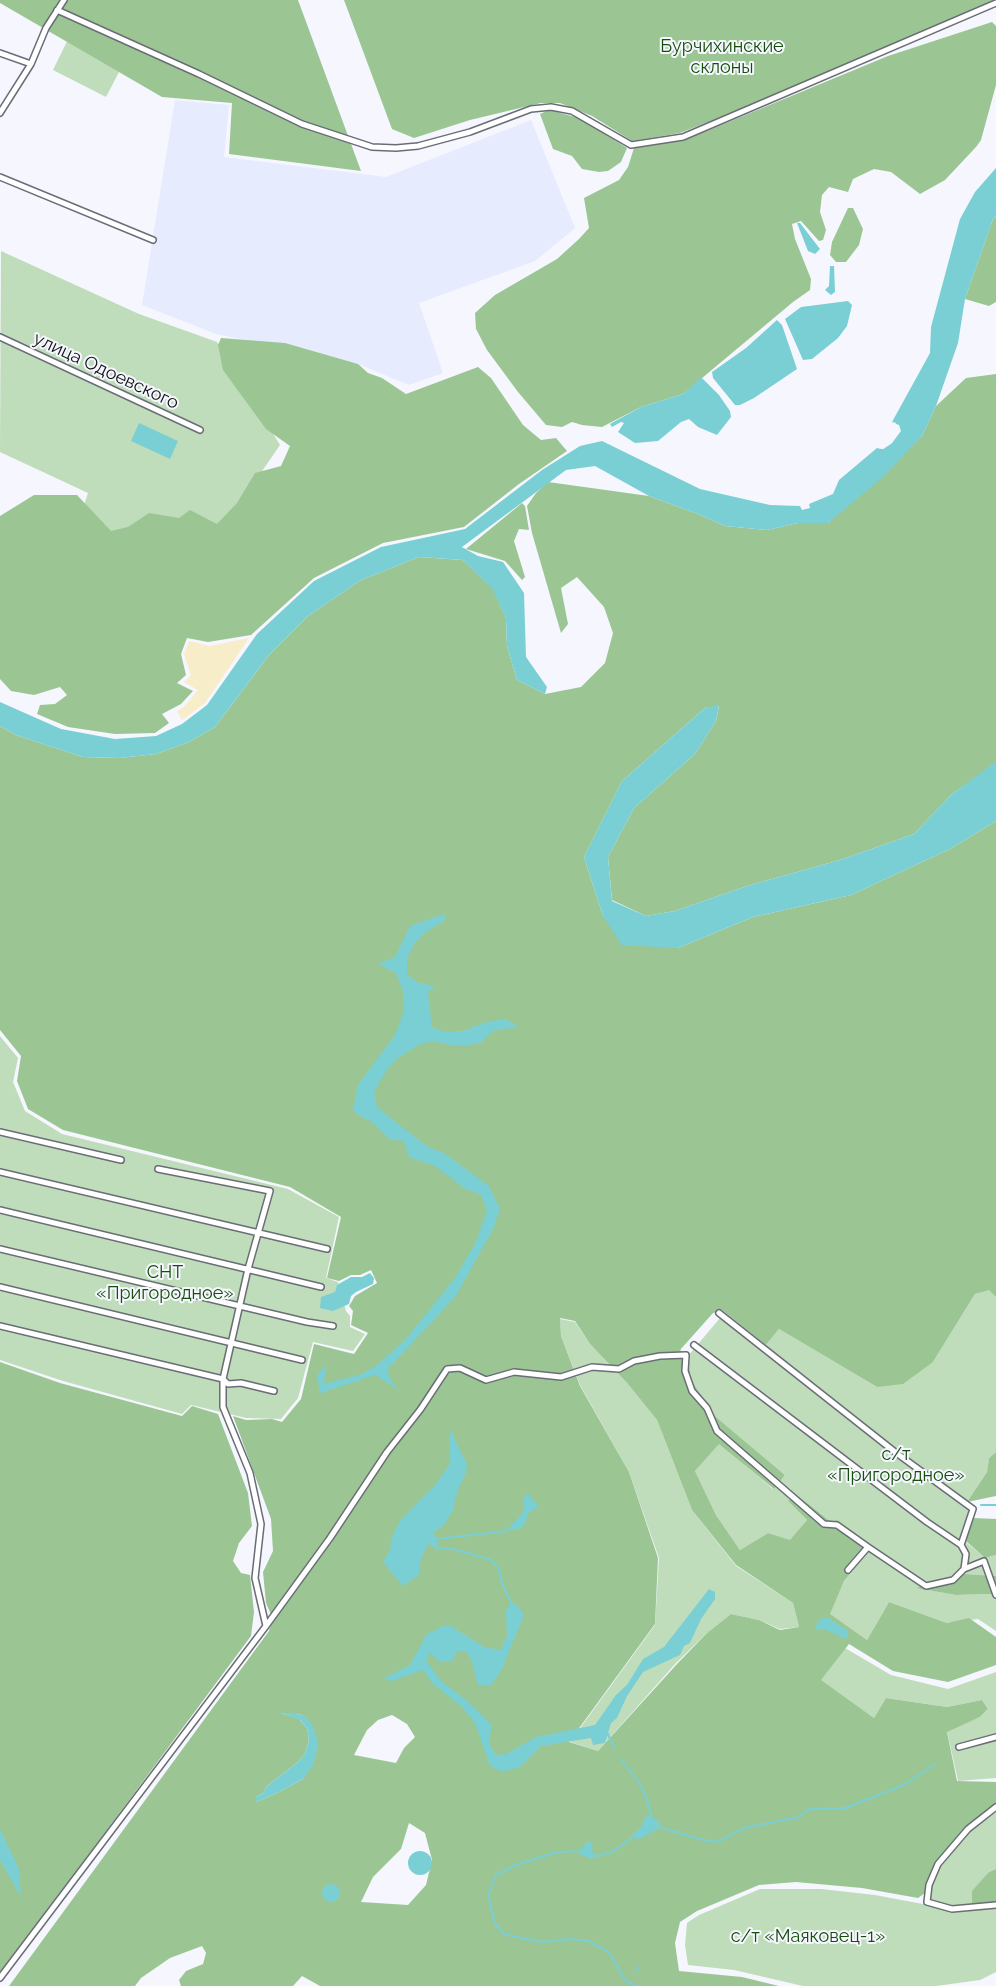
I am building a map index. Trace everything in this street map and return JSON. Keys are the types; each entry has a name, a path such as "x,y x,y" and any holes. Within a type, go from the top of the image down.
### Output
{"street":[{"path":"0,113 31,64 46,28 64,0"},
{"path":"58,10 199,74 302,124 372,147 396,148 418,146 470,132 531,109 551,107 572,111 631,146 683,137 996,3"},
{"path":"0,53 31,64"},
{"path":"0,177 153,240"},
{"name":"улица Одоевского","path":"0,337 200,430"},
{"path":"0,1132 121,1160"},
{"path":"158,1169 270,1191 248,1269 223,1379 223,1406 250,1473 261,1524 255,1578 266,1626"},
{"path":"0,1172 327,1249"},
{"path":"0,1210 321,1287"},
{"path":"0,1249 333,1326"},
{"path":"0,1287 302,1360"},
{"path":"719,1313 895,1452 973,1509 960,1545"},
{"path":"0,1326 223,1379 228,1384 241,1383 274,1391"},
{"path":"694,1345 960,1545 966,1554 964,1569"},
{"path":"0,1978 266,1626 330,1538 387,1452 420,1410 447,1369 460,1368 486,1380 514,1372 561,1377 592,1367 619,1369 634,1361 660,1356 686,1355 685,1372 692,1391 707,1408 717,1432 824,1524 837,1525 926,1586 953,1580 964,1569 984,1561 993,1592 996,1595"},
{"path":"848,1570 868,1547"},
{"path":"959,1747 996,1737"},
{"path":"996,1807 968,1829 938,1864 929,1885 927,1902 952,1909 996,1905"}],"shaded area":[{"path":"175,100 229,105 224,157 386,177 531,120 575,228 535,261 419,303 443,373 409,385 358,364 216,334 142,305"}],"green space":[{"path":"0,0 298,0 361,171 229,154 232,103 162,97 0,3"},
{"name":"Бурчихинские склоны","path":"344,0 996,0 712,125 708,122 680,133 632,141 592,116 560,103 541,103 470,120 414,138 392,129"},
{"path":"77,21 132,47 106,97 53,70"},
{"path":"992,22 996,26 996,85 981,140 976,147 945,180 920,194 891,172 874,169 853,179 848,192 829,187 822,195 820,212 826,230 823,240 819,241 801,221 792,224 795,239 811,279 810,290 683,394 641,407 602,427 572,422 562,427 546,425 518,392 487,350 476,329 475,313 495,295 557,259 579,239 589,228 584,198 619,180 628,167 634,148 685,140 888,56"},
{"path":"549,110 579,118 627,148 621,162 608,171 599,172 582,169 572,156 553,149 540,114"},
{"path":"848,208 853,208 863,229 859,245 846,262 836,262 830,255 832,242"},
{"path":"996,216 996,302 989,306 965,299 993,219"},
{"path":"1,251 139,314 217,342 280,445 210,547 77,527 88,493 0,452"},
{"path":"221,338 285,343 358,364 368,373 382,378 406,394 478,367 491,378 523,425 541,440 556,438 567,451 519,484 464,527 383,543 314,578 251,635 208,642 187,638 181,654 186,675 177,683 193,691 181,704 162,714 169,723 155,733 115,734 68,727 37,714 40,705 55,704 67,695 60,687 34,695 11,691 0,679 0,516 34,495 77,495 111,531 128,527 149,513 179,518 190,510 217,524 237,503 255,473 281,466 290,446 266,429 223,370 218,345"},
{"path":"996,374 996,763 952,794 914,834 840,860 747,886 675,911 646,916 612,900 608,857 634,808 695,754 716,721 719,706 705,708 622,781 584,857 603,916 678,948 753,917 851,895 950,849 996,821 996,1297 989,1290 975,1294 933,1362 903,1384 877,1387 779,1329 766,1345 722,1310 713,1313 680,1350 688,1356 691,1380 716,1417 785,1475 774,1489 719,1444 695,1471 716,1515 740,1550 768,1533 790,1540 807,1520 788,1501 796,1494 831,1522 837,1520 872,1547 844,1581 830,1614 867,1640 889,1602 947,1623 969,1618 996,1637 996,1665 948,1682 893,1671 849,1644 821,1680 874,1718 886,1698 947,1707 982,1700 988,1709 980,1717 947,1732 957,1781 996,1782 996,1803 966,1826 938,1860 925,1893 918,1898 862,1888 796,1882 759,1885 697,1911 680,1922 675,1943 679,1971 742,1977 779,1986 320,1986 302,1976 293,1986 181,1986 179,1980 186,1971 203,1964 206,1953 202,1946 170,1958 141,1978 135,1986 9,1986 269,1631 272,1617 266,1603 263,1572 273,1551 271,1519 233,1416 246,1420 272,1419 282,1422 301,1399 314,1344 354,1354 368,1333 351,1325 353,1311 349,1306 355,1296 377,1283 371,1270 360,1275 351,1275 339,1281 327,1278 341,1217 290,1187 63,1130 28,1109 17,1081 21,1056 0,1030 0,726 16,735 83,757 119,758 156,754 189,742 215,727 269,655 308,616 361,580 419,557 463,560 493,588 506,618 507,646 517,680 545,694 581,687 605,663 613,633 604,607 577,577 561,588 568,624 561,633 532,533 527,506 536,493 548,482 649,496 725,526 767,530 798,523 828,523 922,436 936,406 966,378","holes":["560,1318 575,1321 590,1344 627,1383 657,1420 692,1510 736,1565 793,1603 799,1627 780,1630 759,1620 731,1614 707,1633 598,1751 569,1742 655,1624 658,1558 629,1472 580,1386 561,1336","281,1713 303,1715 317,1750 303,1779 256,1802 256,1797 263,1793 267,1786 298,1762 305,1754 309,1740 307,1728 299,1719","392,1715 407,1724 415,1737 404,1748 396,1763 354,1755 367,1730 378,1720","409,1823 425,1833 432,1860 426,1885 408,1905 361,1902 373,1877 401,1849"]},
{"path":"522,503 525,506 529,530 519,529 514,541 525,577 522,580 505,561 466,549"},
{"name":"СНТ «Пригородное»","path":"0,1036 18,1058 13,1082 25,1111 62,1134 288,1189 339,1217 326,1278 338,1282 346,1311 350,1316 350,1327 365,1334 353,1351 313,1342 298,1398 281,1419 246,1418 191,1405 182,1414 63,1381 0,1360"},
{"name":"с/т «Пригородное»","path":"989,1289 996,1297 996,1452 989,1458 987,1472 967,1502 974,1518 967,1530 967,1543 985,1558 996,1555 996,1576 965,1574 918,1588 956,1595 991,1594 996,1599 996,1631 978,1619 947,1623 889,1602 867,1640 829,1614 844,1581 872,1547 831,1522 796,1494 789,1502 807,1520 790,1541 768,1533 740,1550 716,1515 695,1471 719,1443 773,1489 785,1475 716,1417 691,1380 688,1356 720,1318 756,1347 766,1345 779,1329 877,1387 933,1362 975,1294"},
{"path":"560,1319 575,1322 590,1344 627,1383 657,1420 692,1510 736,1566 793,1603 799,1627 780,1629 759,1620 731,1614 707,1633 676,1663 598,1751 570,1742 655,1625 659,1558 629,1472 580,1385 561,1336"},
{"path":"0,1362 60,1383 182,1416 192,1406 218,1414 248,1493 252,1526 239,1543 233,1561 241,1573 250,1575 254,1612 251,1636 0,1974"},
{"path":"996,1452 996,1496 967,1502 987,1472 989,1458"},
{"path":"974,1518 996,1519 996,1555 985,1558 967,1542 967,1530"},
{"path":"965,1574 996,1576 996,1599 991,1594 956,1595 916,1588"},
{"path":"845,1648 891,1675 948,1689 996,1672 996,1778 958,1781 947,1731 980,1717 988,1709 982,1700 947,1707 886,1698 874,1718 820,1680"},
{"name":"с/т «Маяковец-1»","path":"996,1812 996,1869 989,1872 972,1905 973,1910 996,1907 996,1972 980,1980 936,1986 803,1986 734,1970 688,1965 685,1945 687,1923 699,1915 760,1889 821,1889 875,1895 928,1905 934,1880 941,1864 970,1830"},
{"path":"996,1869 996,1902 972,1905 972,1891 989,1872"}],"sand":[{"path":"249,638 205,703 182,720 177,711 185,706 198,690 184,682 191,675 184,654 189,641 210,646"}],"water":[{"path":"996,168 996,216 993,219 965,299 958,343 936,406 922,436 883,477 828,523 798,523 767,530 725,526 649,496 595,466 566,470 462,547 478,556 503,562 524,593 526,657 547,687 545,694 517,680 507,646 506,618 492,588 463,560 419,557 361,580 308,616 269,655 215,727 189,742 156,754 119,758 83,757 16,735 0,726 0,702 61,729 115,739 156,736 182,724 207,705 257,634 314,581 381,547 465,529 542,470 580,446 602,441 700,489 770,505 800,506 802,510 810,508 809,504 833,494 839,480 877,448 883,449 892,443 896,423 892,422 930,353 931,327 960,219 975,192"},
{"path":"797,223 800,223 820,249 815,254 808,251"},
{"path":"830,266 834,266 835,292 831,295 825,290 829,286"},
{"path":"848,301 852,305 847,326 838,338 812,359 803,360 785,319 801,307"},
{"path":"777,320 782,325 797,369 754,398 740,405 735,405 713,378 712,372 746,348"},
{"path":"701,377 719,395 730,411 731,417 717,435 698,427 689,419 681,422 658,441 635,443 618,432 624,423 621,422 612,427 610,424 641,407 683,394"},
{"path":"139,423 178,441 170,459 131,441"},
{"path":"719,705 716,721 695,754 634,808 608,857 612,901 646,916 675,911 747,886 840,860 914,834 952,794 994,763 996,763 996,821 950,849 851,895 753,917 678,948 622,945 603,916 584,857 622,781 705,708"},
{"path":"444,914 446,919 423,934 414,944 407,959 407,975 419,983 435,986 428,992 432,1027 444,1032 463,1031 487,1022 506,1019 518,1027 492,1031 482,1042 469,1045 451,1045 433,1041 419,1045 398,1058 386,1071 374,1092 377,1107 428,1147 444,1153 489,1186 500,1209 493,1229 456,1296 387,1370 391,1381 400,1391 375,1375 320,1393 317,1376 326,1364 324,1384 362,1374 376,1366 405,1340 455,1278 476,1242 487,1210 481,1195 464,1188 435,1166 409,1157 404,1141 389,1139 372,1122 353,1110 358,1085 395,1035 404,1011 403,991 396,973 378,964 395,957 410,926"},
{"path":"370,1273 374,1278 373,1284 351,1296 349,1304 333,1311 320,1308 321,1297 335,1292 337,1285 351,1277 362,1277"},
{"path":"450,1430 467,1464 466,1473 457,1492 453,1510 444,1525 433,1533 437,1539 437,1550 429,1543 421,1558 419,1575 403,1586 383,1562 390,1550 392,1537 400,1521 434,1486 450,1464"},
{"path":"528,1493 533,1501 538,1503 536,1509 528,1513 525,1524 521,1528 506,1531 523,1513 524,1497"},
{"path":"709,1589 715,1592 715,1599 701,1619 690,1643 684,1646 680,1655 643,1672 627,1696 617,1718 611,1723 605,1743 593,1745 591,1738 541,1746 520,1767 503,1772 490,1766 475,1723 461,1706 432,1683 423,1670 392,1681 384,1678 410,1665 427,1634 445,1625 451,1626 484,1647 501,1650 507,1635 506,1610 511,1602 518,1606 524,1615 501,1671 491,1685 478,1685 472,1661 466,1651 457,1651 452,1661 439,1662 431,1653 426,1660 441,1681 465,1699 492,1725 489,1742 493,1751 497,1755 506,1754 536,1737 595,1725 616,1695 627,1685 643,1659 664,1647"},
{"path":"827,1617 848,1631 846,1639 827,1630 815,1629 819,1620"},
{"path":"279,1712 303,1715 312,1724 317,1739 317,1750 313,1765 303,1779 256,1802 256,1797 263,1793 267,1786 298,1762 305,1754 309,1740 307,1728 300,1720"},
{"path":"650,1816 658,1821 660,1827 640,1839 631,1837 642,1826 645,1817"},
{"path":"0,1829 19,1869 21,1897 0,1860"},
{"path":"589,1841 593,1845 591,1850 595,1855 592,1859 579,1854"},
{"path":"420,1851 428,1855 432,1863 428,1871 420,1875 412,1871 408,1863 412,1855"},
{"path":"331,1884 337,1887 340,1893 337,1899 331,1902 325,1899 322,1893 325,1887"}],"pier":[{"path":"891,422 899,425 901,431 892,443 883,449 875,447 882,446 893,437 886,432"}],"waterway":[{"path":"981,1505 996,1505"},
{"path":"437,1539 506,1531"},
{"path":"437,1549 449,1548 492,1560 499,1570 502,1584 511,1602"},
{"path":"607,1732 614,1748"},
{"path":"621,1759 639,1783 647,1799 652,1818"},
{"path":"659,1827 699,1839 718,1842 744,1828 799,1817 809,1809 845,1808 904,1785 935,1764"},
{"path":"593,1855 598,1856 614,1851 633,1837"},
{"path":"582,1851 557,1852 516,1865 496,1875 488,1896 495,1923 504,1934 521,1938 543,1942 570,1939 588,1941 609,1952 625,1980 636,1986"},
{"path":"637,1972 638,1967"}]}
